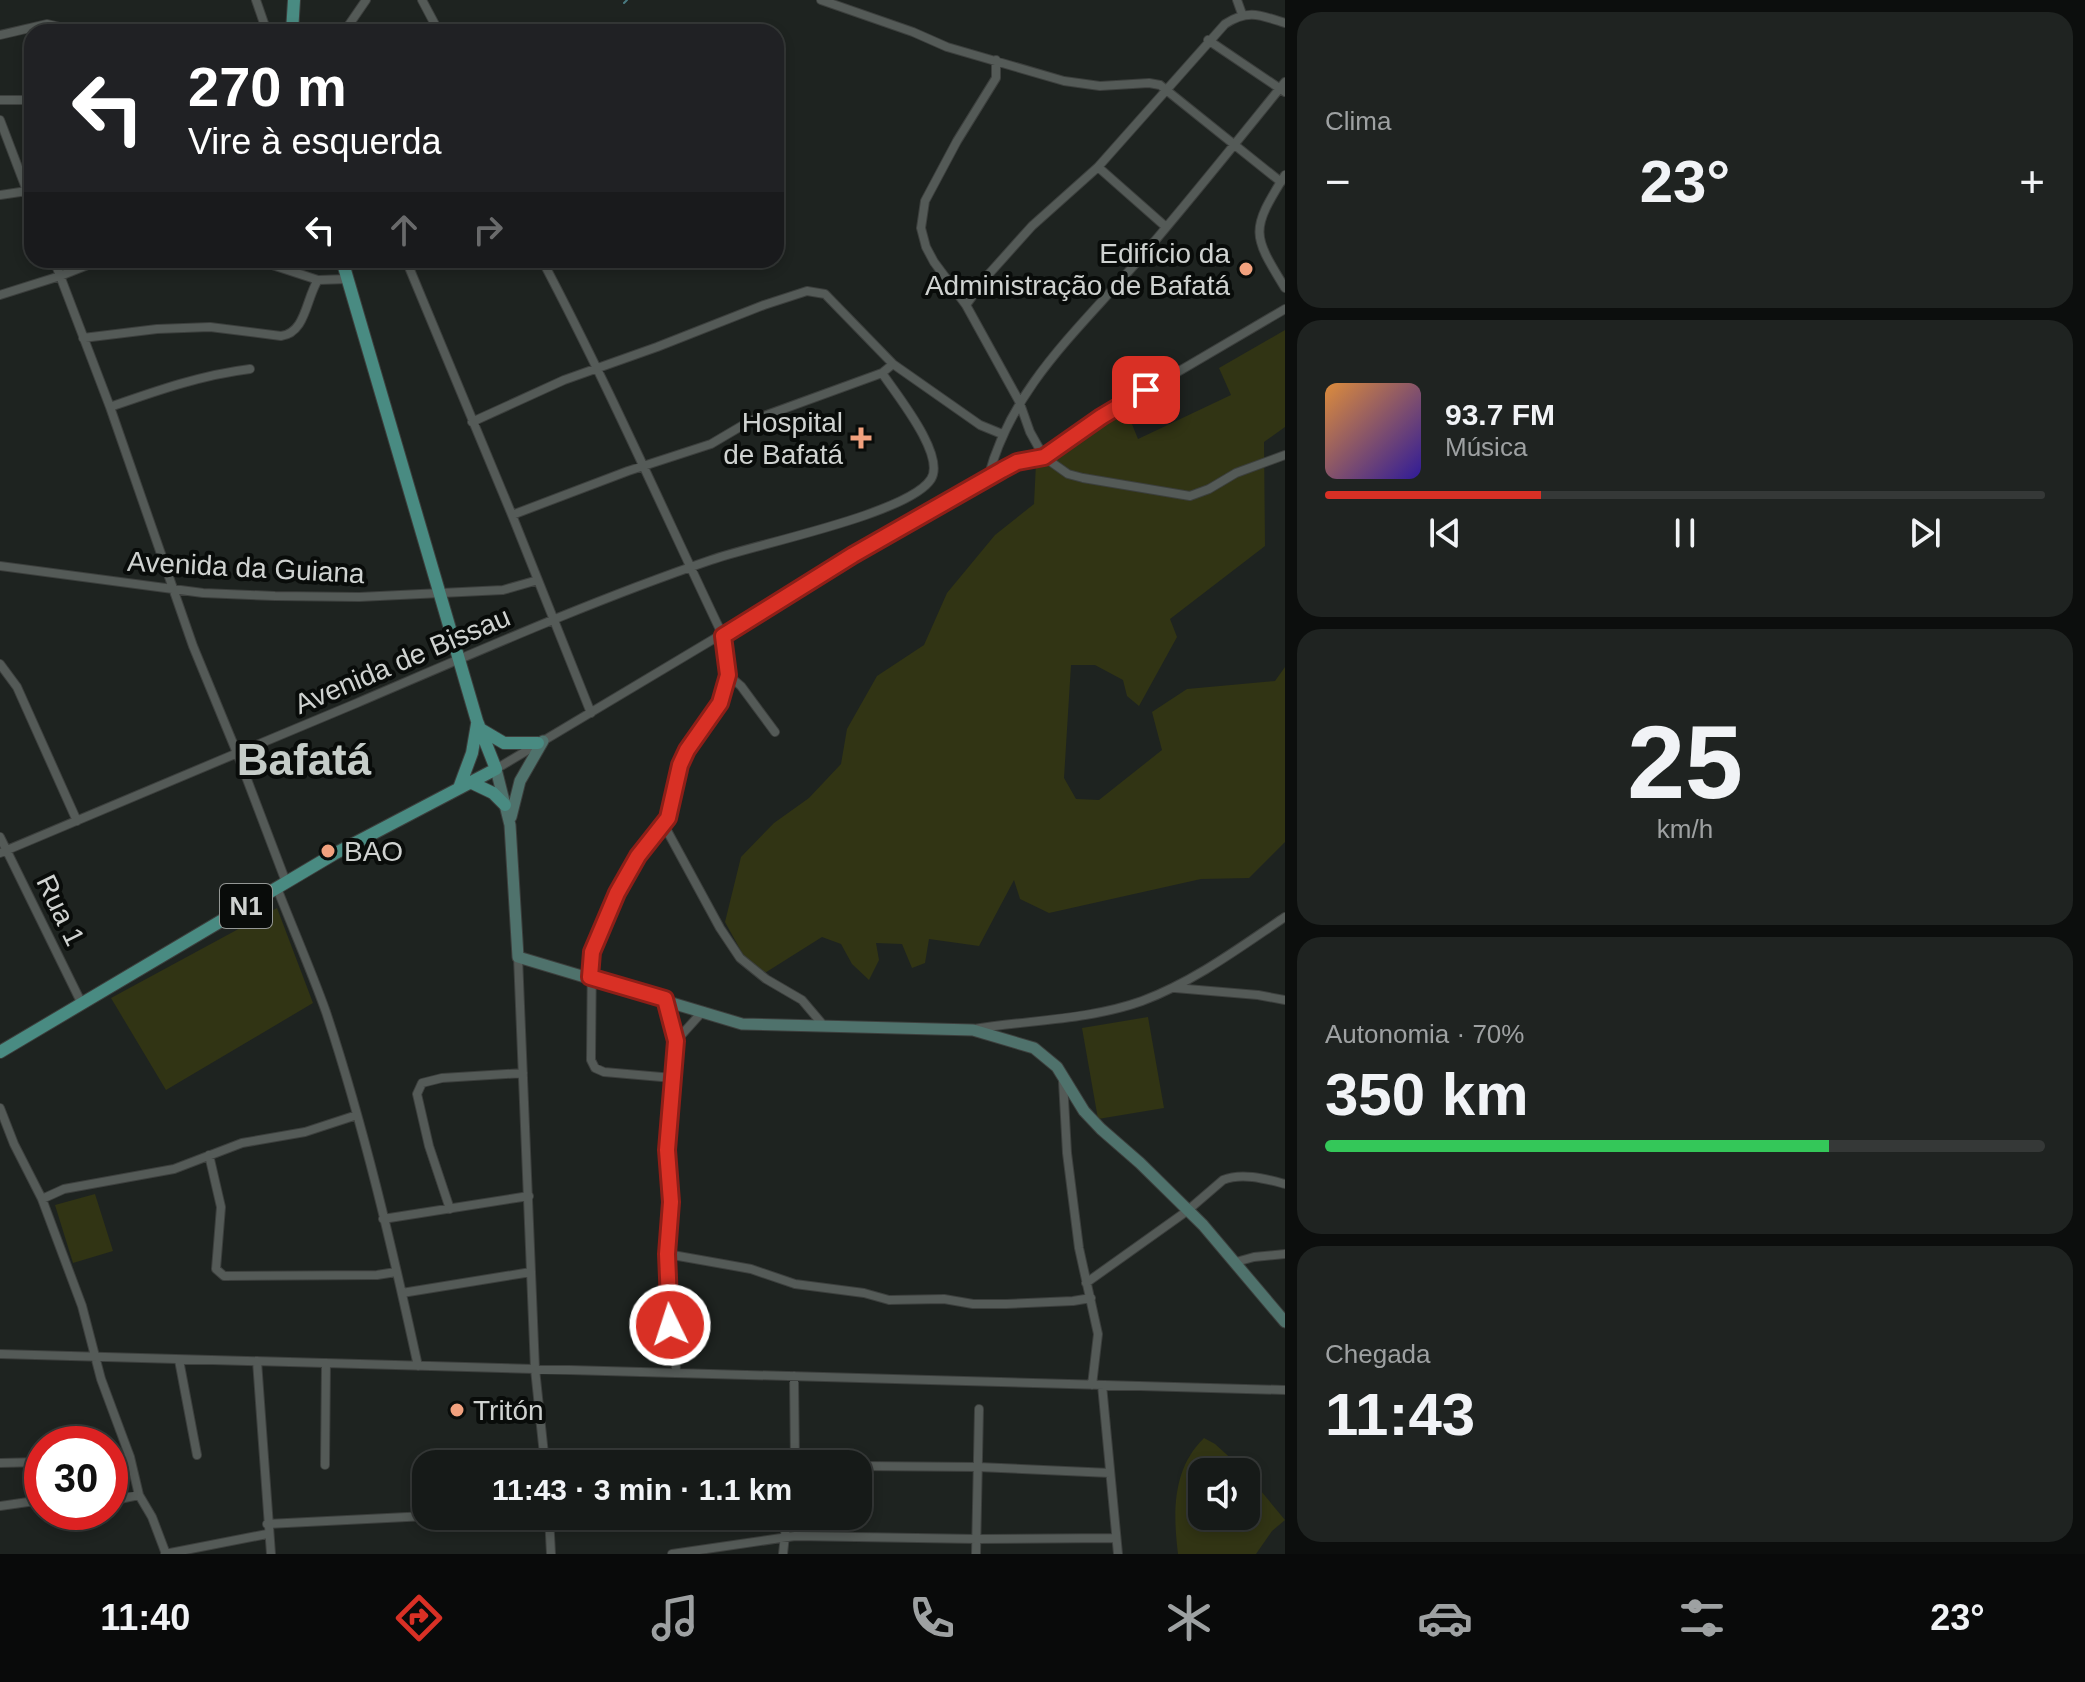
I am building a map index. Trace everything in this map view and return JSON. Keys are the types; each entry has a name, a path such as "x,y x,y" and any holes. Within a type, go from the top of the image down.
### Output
{"main road":[{"path":"292,24 294,0"},
{"path":"345,268 479,725 496,769"},
{"path":"479,725 504,743 541,742"},
{"path":"479,725 465,785 485,788 505,805"},
{"name":"N1","path":"0,1052 355,842 496,769"}],"street":[{"path":"256,0 264,24"},
{"path":"350,24 366,0"},
{"path":"422,0 435,24"},
{"path":"821,0 947,47 1083,84 1111,86 1149,83 1167,88 1235,145 1283,178 1258,228 1261,249 1285,288"},
{"path":"1237,0 1242,14"},
{"path":"966,305 1032,226 1098,167 1225,24 1242,14 1285,23"},
{"path":"0,35 24,29"},
{"path":"988,478 1002,434 1019,401 1283,88 1208,40"},
{"path":"996,60 996,78 925,201 921,228 926,247 966,305 1019,401 1030,432 1044,457 1068,474 1190,496 1236,473 1285,455"},
{"path":"0,100 24,100"},
{"path":"0,120 24,183"},
{"path":"1098,167 1166,227"},
{"path":"0,195 24,191"},
{"path":"57,268 110,407 193,646 237,753 325,1011 357,1115 418,1366"},
{"path":"0,295 80,268"},
{"path":"281,268 318,280 348,279"},
{"path":"409,268 591,713"},
{"path":"546,268 598,368 641,467 723,636 728,675 720,703 687,750 664,825 638,856 617,893 592,952 591,1060 595,1068 604,1072 673,1078"},
{"path":"83,338 157,329 210,327 290,335 300,324 318,280"},
{"path":"472,422 564,380 764,305 812,291 831,299 893,364 972,421 1002,434"},
{"path":"544,1450 535,1369 510,825 496,769 723,636 853,555 988,478 1017,462 1044,457 1101,417 1285,309"},
{"path":"512,515 711,444 750,421 882,373 893,364"},
{"path":"110,407 185,382 250,369"},
{"name":"Avenida de Bissau","path":"3,852 554,620 690,568 779,539 857,519 908,496 929,482 934,473 934,461 930,447 882,373"},
{"name":"Avenida da Guiana","path":"0,566 174,589 275,596 359,597 503,590 538,580"},
{"path":"0,664 17,687 77,821"},
{"path":"728,675 741,686 775,732"},
{"path":"510,825 520,781 541,742"},
{"path":"664,825 720,928 740,958 766,979 802,1000 824,1027"},
{"name":"Rua 1","path":"0,837 3,852 81,1002"},
{"path":"518,957 742,1024 973,1030 1112,1010 1142,1001 1224,960 1285,917"},
{"path":"1171,988 1285,1000"},
{"path":"665,999 676,1041 667,1132 671,1202 667,1254 668,1308 675,1337 676,1373"},
{"path":"676,1041 703,1011"},
{"path":"973,1030 1034,1048 1048,1057 1084,1111 1140,1163 1236,1262 1285,1322"},
{"path":"450,1209 429,1146 418,1087 442,1078 523,1073"},
{"path":"1063,1076 1067,1153 1086,1283 1098,1334 1092,1385"},
{"path":"0,1108 42,1199 89,1324 101,1379 130,1457 139,1495 152,1517 166,1554 267,1529 412,1517"},
{"path":"42,1199 64,1189 174,1169 242,1143 305,1132 357,1115"},
{"path":"209,1155 221,1207 216,1269 224,1276 377,1275 396,1272"},
{"path":"1086,1283 1230,1177 1285,1184"},
{"path":"383,1219 529,1196"},
{"path":"667,1254 751,1269 795,1284 864,1293 889,1300 944,1299 973,1304 1006,1304 1091,1298"},
{"path":"1236,1262 1285,1254"},
{"path":"402,1293 531,1272"},
{"path":"0,1354 1285,1390"},
{"path":"179,1360 197,1455"},
{"path":"257,1361 271,1554"},
{"path":"325,1465 326,1363"},
{"path":"794,1376 794,1450"},
{"path":"1102,1385 1118,1554"},
{"path":"976,1554 979,1409"},
{"path":"0,1463 24,1462"},
{"path":"872,1466 1110,1473"},
{"path":"128,1497 139,1495"},
{"path":"0,1506 24,1503"},
{"path":"550,1530 551,1554"},
{"path":"783,1554 785,1530"},
{"path":"672,1554 784,1537 818,1535 1116,1538"}],"green space":[{"path":"1285,330 1285,427 1264,442 1265,546 1170,619 1177,637 1139,706 1127,696 1123,680 1095,665 1071,665 1064,778 1076,799 1099,800 1162,750 1152,712 1187,689 1275,681 1285,667 1285,842 1249,878 1201,879 1049,913 1020,899 1014,880 979,946 929,939 925,963 912,968 902,944 876,943 879,960 869,980 852,964 841,944 822,937 760,976 745,958 725,922 741,857 774,823 809,798 841,764 847,729 877,676 924,645 947,593 995,535 1034,504 1036,463 1127,412 1138,439 1231,395 1219,368"},
{"path":"277,908 313,1003 166,1090 111,998"},
{"path":"1148,1017 1164,1108 1098,1119 1082,1028"},
{"path":"95,1194 113,1251 73,1263 55,1205"},
{"path":"1204,1438 1230,1458 1189,1458"},
{"path":"1188,1459 1188,1530 1260,1530 1260,1490 1285,1520 1272,1531 1256,1554 1178,1554 1175,1523 1177,1492"}],"waterway":[{"path":"624,3 627,0"}],"place":[{"name":"Edifício da Administração de Bafatá","path":"1246,269"},
{"name":"Hospital de Bafatá","path":"861,438"},
{"name":"BAO","path":"328,851"},
{"name":"Tritón","path":"457,1410"}],"district":[{"name":"Bafatá","path":"304,760"}],"route":[{"path":"670,1325 667,1254 671,1202 667,1132 676,1041 665,999 590,977 592,952 617,893 638,856 668,818 680,765 694,736 720,703 728,675 723,636 853,555 1002,470 1017,462 1044,457 1146,390"}]}
